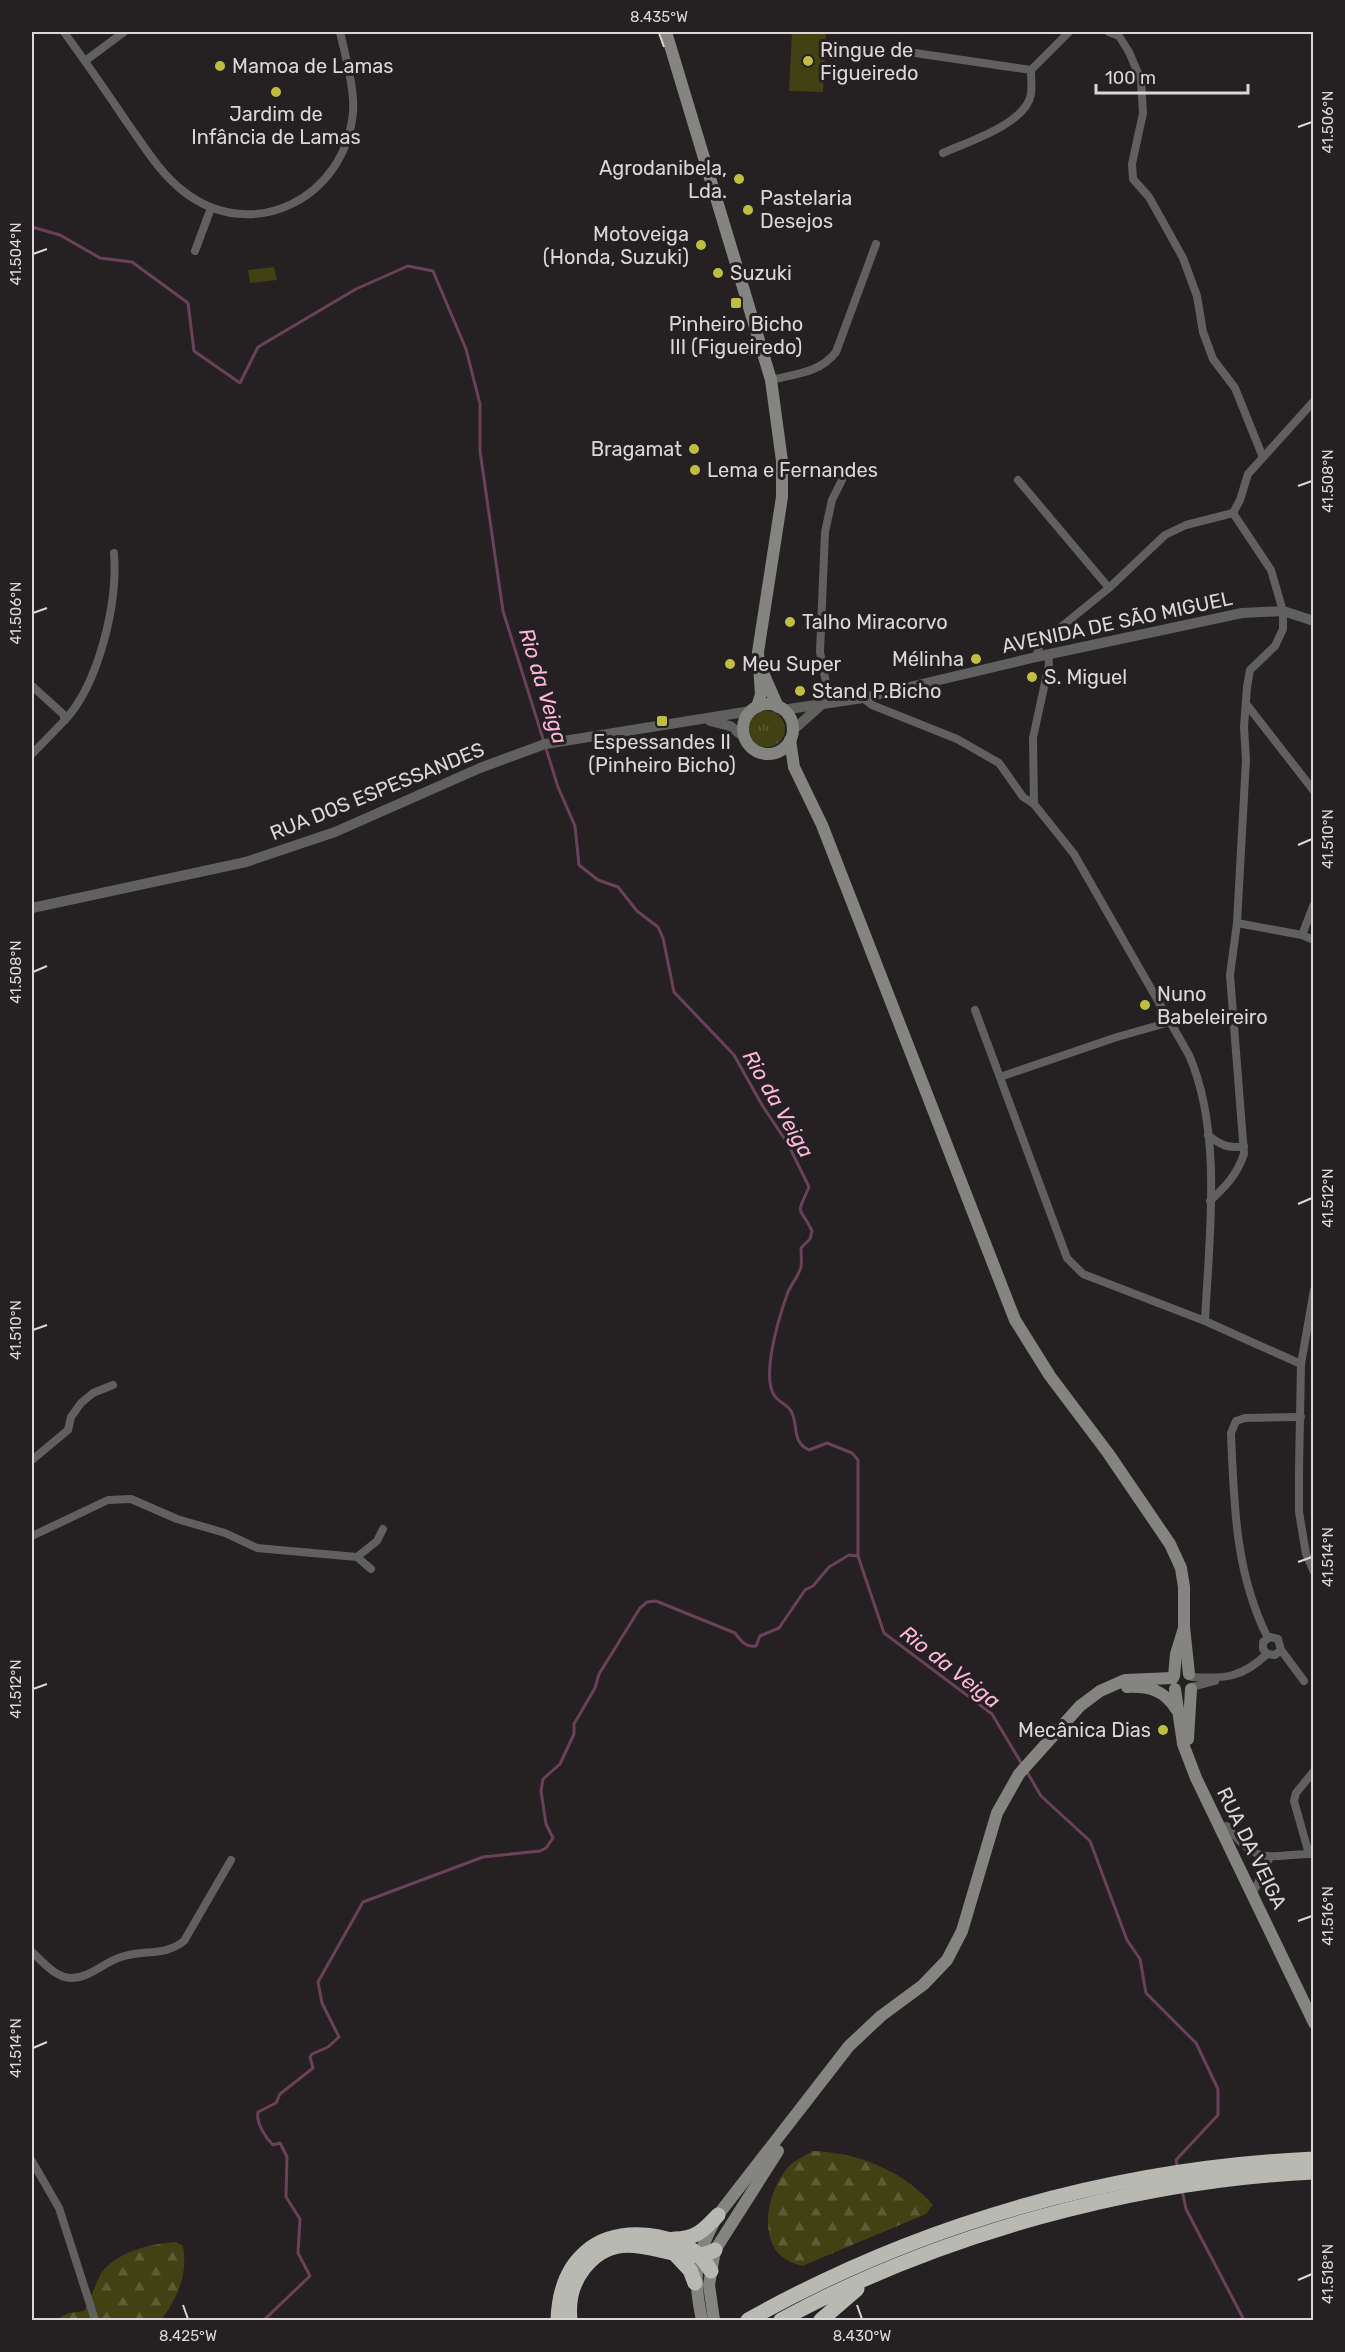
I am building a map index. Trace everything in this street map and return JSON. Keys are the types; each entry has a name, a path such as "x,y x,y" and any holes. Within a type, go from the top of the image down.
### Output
{"highway":[{"path":"748,2320 849,2268 939,2232 1056,2196 1131,2180 1219,2166 1314,2159"},
{"path":"781,2320 944,2248 1022,2223 1131,2196 1252,2176 1314,2172"},
{"path":"673,2246 700,2235 718,2215"},
{"path":"558,2320 558,2304 565,2277 583,2253 614,2238 635,2234 673,2246 690,2270 695,2283"},
{"path":"570,2320 573,2286 587,2264 598,2255 624,2245 688,2245 711,2271"},
{"path":"700,2256 715,2250"},
{"path":"821,2320 869,2280"}],"main road":[{"path":"666,32 723,230 771,380 782,461 782,497 758,652 761,694 743,728 744,737 753,750 794,767"},
{"path":"760,665 780,708 792,723 794,767 822,825 1015,1320 1050,1376 1108,1453 1170,1544 1182,1578 1184,1627"},
{"path":"754,709 771,705 780,708"},
{"path":"760,753 778,752 791,736"},
{"name":"RUA DA VEIGA","path":"1184,1627 1176,1654 1174,1682 1183,1744 1314,2023"},
{"name":"RUA DA VEIGA","path":"1184,1627 1191,1682 1188,1755"},
{"path":"1151,1683 1169,1666 1176,1654"},
{"path":"702,2320 695,2283 705,2238 718,2215 849,2046 881,2016 923,1985 947,1960 962,1931 997,1813 1019,1774 1080,1706 1100,1691 1125,1680 1151,1683 1174,1682 1183,1671 1191,1682 1181,1692 1174,1682"},
{"path":"1151,1683 1170,1698 1177,1710"},
{"path":"714,2320 709,2285 715,2250 814,2094"}],"street":[{"path":"64,32 168,178 211,208 255,214 284,208 312,192 337,166 346,147 354,110 340,32"},
{"path":"85,61 124,32"},
{"path":"943,153 1001,129 1017,115 1031,96 1031,70 1069,32"},
{"path":"1109,32 1123,34 1141,80 1143,113 1132,164 1133,178 1149,197 1183,258 1197,296 1203,332 1213,359 1235,388 1262,455"},
{"path":"915,53 1031,70"},
{"path":"195,251 211,208"},
{"path":"771,380 816,369 829,362 836,352 876,244"},
{"path":"1036,657 1040,644 1109,588 1165,535 1186,525 1233,513 1240,500 1248,474 1262,455 1276,445 1301,412 1314,401"},
{"path":"791,736 808,714 826,703 820,652 825,584 825,532 832,500 842,480"},
{"path":"1018,480 1109,588"},
{"path":"1210,1201 1239,1169 1244,1146 1230,975 1237,923 1250,670 1275,646 1283,629 1283,611 1271,570 1233,513"},
{"path":"32,754 76,708 103,647 114,590 114,553"},
{"name":"AVENIDA DE SÃO MIGUEL","path":"780,708 863,698 1048,654 1242,612 1283,611 1314,621"},
{"path":"1034,804 1034,738 1049,664 1048,654"},
{"path":"32,686 63,714 65,720"},
{"path":"863,698 872,705 957,739 999,764 1023,797 1034,804 1086,873 1170,1022 1199,1078 1208,1136 1210,1201 1205,1321"},
{"path":"1247,705 1314,791"},
{"path":"701,721 754,709"},
{"path":"701,721 713,721 730,726 744,737"},
{"name":"RUA DOS ESPESSANDES","path":"32,908 246,862 335,832 480,768 553,742 701,721"},
{"path":"1302,935 1314,904"},
{"path":"1237,923 1302,935 1314,940"},
{"path":"975,1010 1067,1258 1083,1274 1205,1321 1301,1364"},
{"path":"1000,1077 1116,1037 1170,1022"},
{"path":"1208,1136 1220,1145 1234,1148 1244,1146"},
{"path":"1314,1290 1301,1364 1299,1512 1306,1554 1314,1572"},
{"path":"32,1460 68,1430 71,1417 81,1402 113,1385"},
{"path":"1268,1638 1254,1610 1238,1547 1231,1433 1236,1421 1245,1418 1301,1417"},
{"path":"32,1536 108,1500 131,1499 177,1519 225,1533 257,1548 357,1557 371,1569"},
{"path":"357,1557 377,1541 383,1529"},
{"path":"1268,1638 1278,1639 1281,1650 1304,1681"},
{"path":"1267,1654 1263,1646 1268,1638"},
{"path":"1191,1682 1224,1678 1252,1667 1267,1654 1275,1655 1281,1650"},
{"path":"1220,1827 1227,1826 1240,1844 1269,1859 1311,1854 1294,1801 1296,1793 1314,1771"},
{"path":"1252,1893 1257,1888 1269,1859"},
{"path":"32,1952 54,1972 67,1978 81,1977 120,1957 176,1948 184,1941 231,1860"},
{"path":"32,2161 59,2208 95,2320"}],"green space":[{"name":"Ringue de Figueiredo","path":"792,32 826,32 823,92 789,91"},
{"path":"274,267 277,280 250,283 248,270"},
{"path":"767,711 780,716 785,729 780,742 767,747 754,742 749,729 754,716"},
{"path":"813,2151 847,2155 879,2166 908,2182 933,2205 926,2214 802,2266 790,2262 777,2252 771,2239 768,2228 770,2206 777,2184 789,2166"},
{"path":"176,2242 183,2246 183,2276 177,2294 161,2320 54,2320 69,2313 84,2311 102,2272 117,2259 146,2247"}],"waterway":[{"name":"Rio da Veiga","path":"32,227 60,235 100,258 132,262 188,303 194,351 240,383 258,347 356,289 408,266 433,271 466,349 480,404 480,451 503,611 558,787 575,826 579,865 598,880 618,887 637,911 658,927 663,938 674,992 734,1055 762,1105 788,1144 809,1187 800,1211 812,1231 810,1239 801,1248 801,1267 788,1292 773,1344 770,1373 774,1395 791,1411 798,1438 803,1447 809,1450 827,1443 852,1453 858,1460 858,1556 884,1633 992,1714 1023,1766"},
{"path":"264,2320 310,2276 298,2253 300,2219 286,2197 287,2157 280,2143 273,2145 264,2134 258,2121 258,2112 276,2103 280,2094 313,2068 310,2057 312,2054 328,2047 339,2037 322,2003 318,1982 363,1902 483,1857 540,1851 546,1848 553,1838 546,1824 541,1791 543,1779 560,1764 574,1734 574,1724 595,1688 599,1674 640,1608 647,1602 656,1601 735,1633 747,1645 756,1646 760,1636 779,1628 805,1590 813,1586 829,1567 849,1555 858,1556"},
{"name":"Rio da Veiga","path":"1027,1772 1041,1796 1090,1841 1127,1940 1140,1959 1146,1993 1196,2043 1218,2089 1218,2115 1176,2160 1178,2169"},
{"name":"Rio da Veiga","path":"1182,2190 1186,2209 1244,2320"}],"place":[{"name":"Ringue de Figueiredo","path":"808,61"},
{"name":"Mamoa de Lamas","path":"220,66"},
{"name":"Jardim de Infância de Lamas","path":"276,92"},
{"name":"Agrodanibela, Lda.","path":"739,179"},
{"name":"Pastelaria Desejos","path":"748,210"},
{"name":"Motoveiga (Honda, Suzuki)","path":"701,245"},
{"name":"Suzuki","path":"718,273"},
{"name":"Pinheiro Bicho III (Figueiredo)","path":"736,303"},
{"name":"Bragamat","path":"694,449"},
{"name":"Lema e Fernandes","path":"695,470"},
{"name":"Talho Miracorvo","path":"790,622"},
{"name":"Mélinha","path":"976,659"},
{"name":"Meu Super","path":"730,664"},
{"name":"S. Miguel","path":"1032,677"},
{"name":"Stand P.Bicho","path":"800,691"},
{"name":"Espessandes II (Pinheiro Bicho)","path":"662,721"},
{"name":"Nuno Babeleireiro","path":"1145,1005"},
{"name":"Mecânica Dias","path":"1163,1730"}]}
